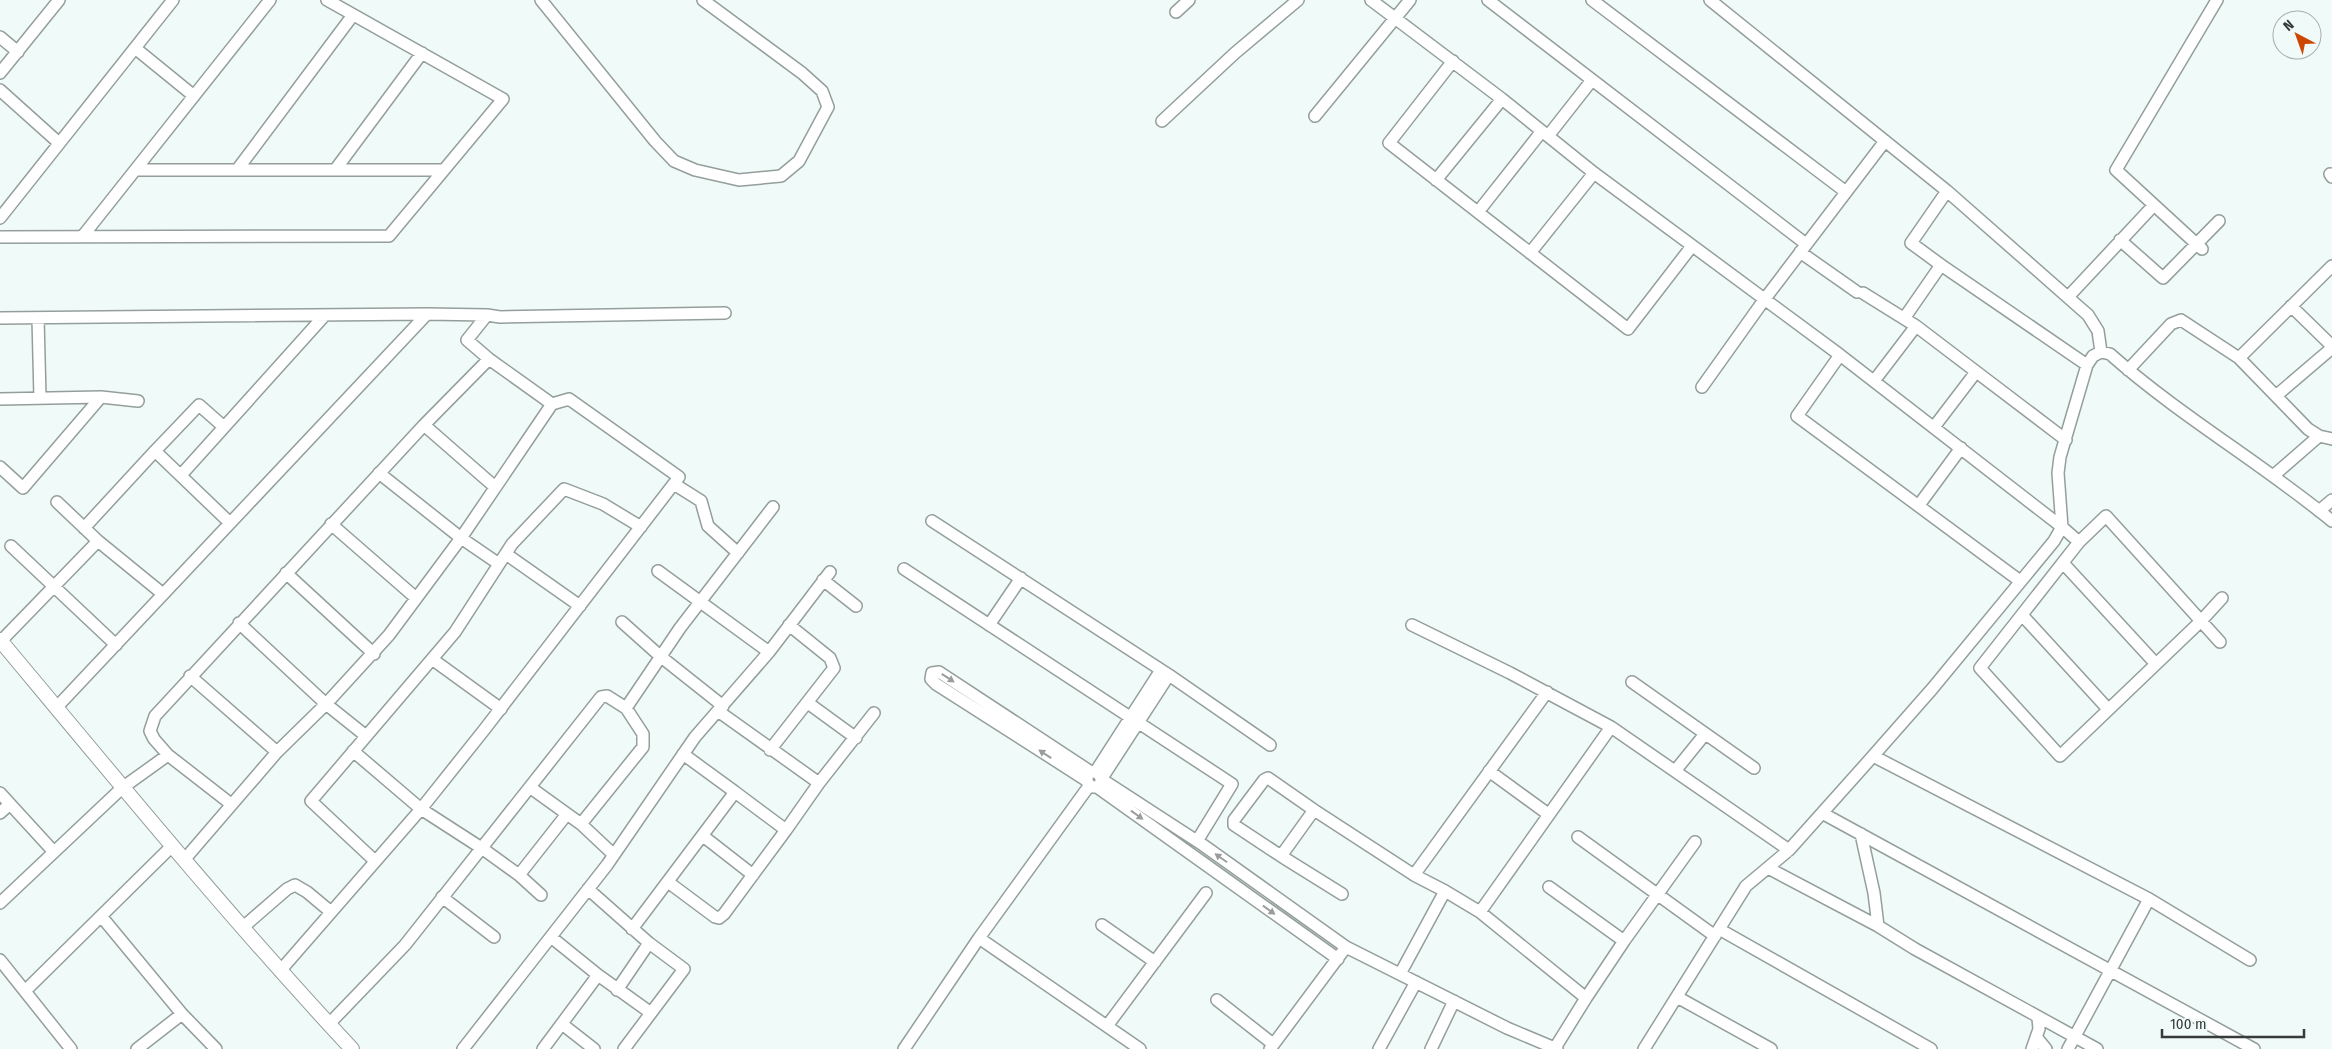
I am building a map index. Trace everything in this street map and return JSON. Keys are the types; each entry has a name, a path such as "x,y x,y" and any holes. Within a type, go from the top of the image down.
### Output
{"street":[{"path":"0,73 59,0"},
{"path":"0,218 173,0"},
{"path":"82,237 270,0"},
{"path":"0,237 389,236 502,99 327,0"},
{"path":"541,0 649,134 674,161 694,170 739,180 781,176 799,161 828,107 822,91 802,73 703,0"},
{"path":"1176,12 1189,0"},
{"path":"1162,122 1235,53 1298,0"},
{"path":"1372,0 1502,99 1594,173 1874,381 2079,542"},
{"path":"1315,116 1410,0"},
{"path":"1488,0 1860,292 1905,317 2066,440"},
{"path":"1592,0 1846,192"},
{"path":"1710,0 1947,191 2068,298 2094,323 2098,331 2101,352"},
{"path":"2199,247 2116,170 2217,0"},
{"path":"237,170 353,15"},
{"path":"0,37 18,52"},
{"path":"135,48 194,96"},
{"path":"335,170 422,53"},
{"path":"1453,61 1389,143 1628,329 1692,246"},
{"path":"1478,212 1592,80"},
{"path":"0,90 59,144"},
{"path":"1436,180 1502,99"},
{"path":"1702,387 1764,300 1885,141"},
{"path":"136,170 444,170"},
{"path":"1530,253 1594,173"},
{"path":"1947,191 1911,243 2087,365"},
{"path":"2068,298 2154,205"},
{"path":"2120,240 2163,278 2199,247 2219,221"},
{"path":"1905,317 1941,265"},
{"path":"2239,358 2332,266"},
{"path":"2277,395 2332,347 2291,306"},
{"path":"0,318 427,314 500,317 725,313"},
{"path":"56,708 427,314"},
{"path":"182,475 326,315"},
{"path":"487,315 467,340 489,359 552,404"},
{"path":"38,318 40,398"},
{"path":"2128,370 2171,324 2181,320 2239,358 2308,429 2319,436 2332,439"},
{"path":"1874,381 1916,326"},
{"path":"1644,1049 1746,886 1789,850 1873,756 1932,689 2054,541 2062,527 2058,473 2060,457 2087,365 2093,356 2101,352 2110,354 2198,424 2273,476 2332,521"},
{"path":"1840,355 1797,416 2020,581"},
{"path":"231,804 168,754 154,739 150,730 154,716 424,425 489,359"},
{"path":"1934,427 1976,372"},
{"path":"0,466 23,488 102,397"},
{"path":"0,399 102,397 138,402"},
{"path":"184,860 278,752 374,654 461,538 552,404 569,399 679,477 501,709 421,809 280,971"},
{"path":"84,528 199,405 224,428"},
{"path":"424,425 495,487"},
{"path":"2273,476 2319,436"},
{"path":"1919,505 1961,448"},
{"path":"155,451 230,523"},
{"path":"379,473 461,538 499,564"},
{"path":"674,484 700,501 708,526 738,553"},
{"path":"375,861 311,801 455,632 512,544 564,489 603,504 641,527"},
{"path":"2320,511 2332,500"},
{"path":"57,502 98,541 163,594"},
{"path":"626,708 660,656 772,507"},
{"path":"2220,642 2201,621 2106,516 2079,542 1980,668 2060,756 2201,621 2222,598"},
{"path":"932,521 1165,673 1270,745"},
{"path":"332,524 416,598"},
{"path":"98,541 1,640 122,788 242,928 352,1049"},
{"path":"11,546 116,645"},
{"path":"506,554 580,606"},
{"path":"2063,562 2156,664"},
{"path":"904,569 1232,784 1196,841"},
{"path":"658,571 699,603 769,652"},
{"path":"286,573 374,654"},
{"path":"463,1049 614,855 695,737 769,652 826,576 856,606"},
{"path":"989,625 1021,578"},
{"path":"2022,615 2108,709"},
{"path":"622,622 770,750 819,784"},
{"path":"240,623 326,704 366,736"},
{"path":"770,750 832,674 834,664 830,658 789,625"},
{"path":"1412,625 1547,692 1612,727 1789,850"},
{"path":"432,659 501,709"},
{"path":"904,1049 979,938 1095,779 1165,673"},
{"path":"190,676 278,752"},
{"path":"1632,682 1754,768"},
{"path":"1414,875 1547,692"},
{"path":"329,1024 405,945 442,897 483,849 601,697 607,696 626,708 643,734 644,747 581,824"},
{"path":"808,704 856,738"},
{"path":"978,704 1196,841 1346,948 1541,1046 1556,1049 1586,998 1624,941 1695,842"},
{"path":"668,882 719,918 874,712"},
{"path":"1480,912 1548,814 1612,727"},
{"path":"1675,771 1705,734"},
{"path":"353,751 421,809 519,875 541,896"},
{"path":"0,903 122,788 168,754"},
{"path":"684,754 786,830"},
{"path":"1873,756 2149,899 2250,960"},
{"path":"1489,771 1548,814"},
{"path":"1342,894 1234,825 1234,820 1264,780 1268,778 1414,875 1480,912 1586,998"},
{"path":"1095,779 1338,959"},
{"path":"531,788 581,824 614,855"},
{"path":"632,929 735,792"},
{"path":"0,793 54,852"},
{"path":"0,813 10,804"},
{"path":"1280,856 1314,810"},
{"path":"1822,813 2254,1049"},
{"path":"519,875 567,814"},
{"path":"1861,834 1874,893 1878,926"},
{"path":"702,836 753,875"},
{"path":"1578,837 1657,896 1717,932 1931,1049"},
{"path":"24,991 172,846"},
{"path":"1768,868 1878,926 1915,949 2097,1049"},
{"path":"242,928 287,889 295,885 308,892 331,912"},
{"path":"1549,887 1624,941"},
{"path":"588,889 632,929 684,969 624,1049"},
{"path":"1400,974 1445,891"},
{"path":"1107,1026 1206,893"},
{"path":"442,897 494,937"},
{"path":"2068,1049 2149,899"},
{"path":"101,916 182,1014 216,1049"},
{"path":"1102,925 1155,962"},
{"path":"551,937 617,990 651,1013"},
{"path":"979,938 1140,1049"},
{"path":"617,990 649,943"},
{"path":"1217,1000 1271,1047 1346,948"},
{"path":"1,964 71,1049"},
{"path":"543,1049 598,975"},
{"path":"1379,1049 1416,982"},
{"path":"1676,997 1771,1049"},
{"path":"1431,1049 1454,1002"},
{"path":"137,1049 182,1014"},
{"path":"2032,1049 2040,1029 2038,1018"},
{"path":"562,1024 594,1049"},
{"path":"2037,1038 2046,1049"}]}
